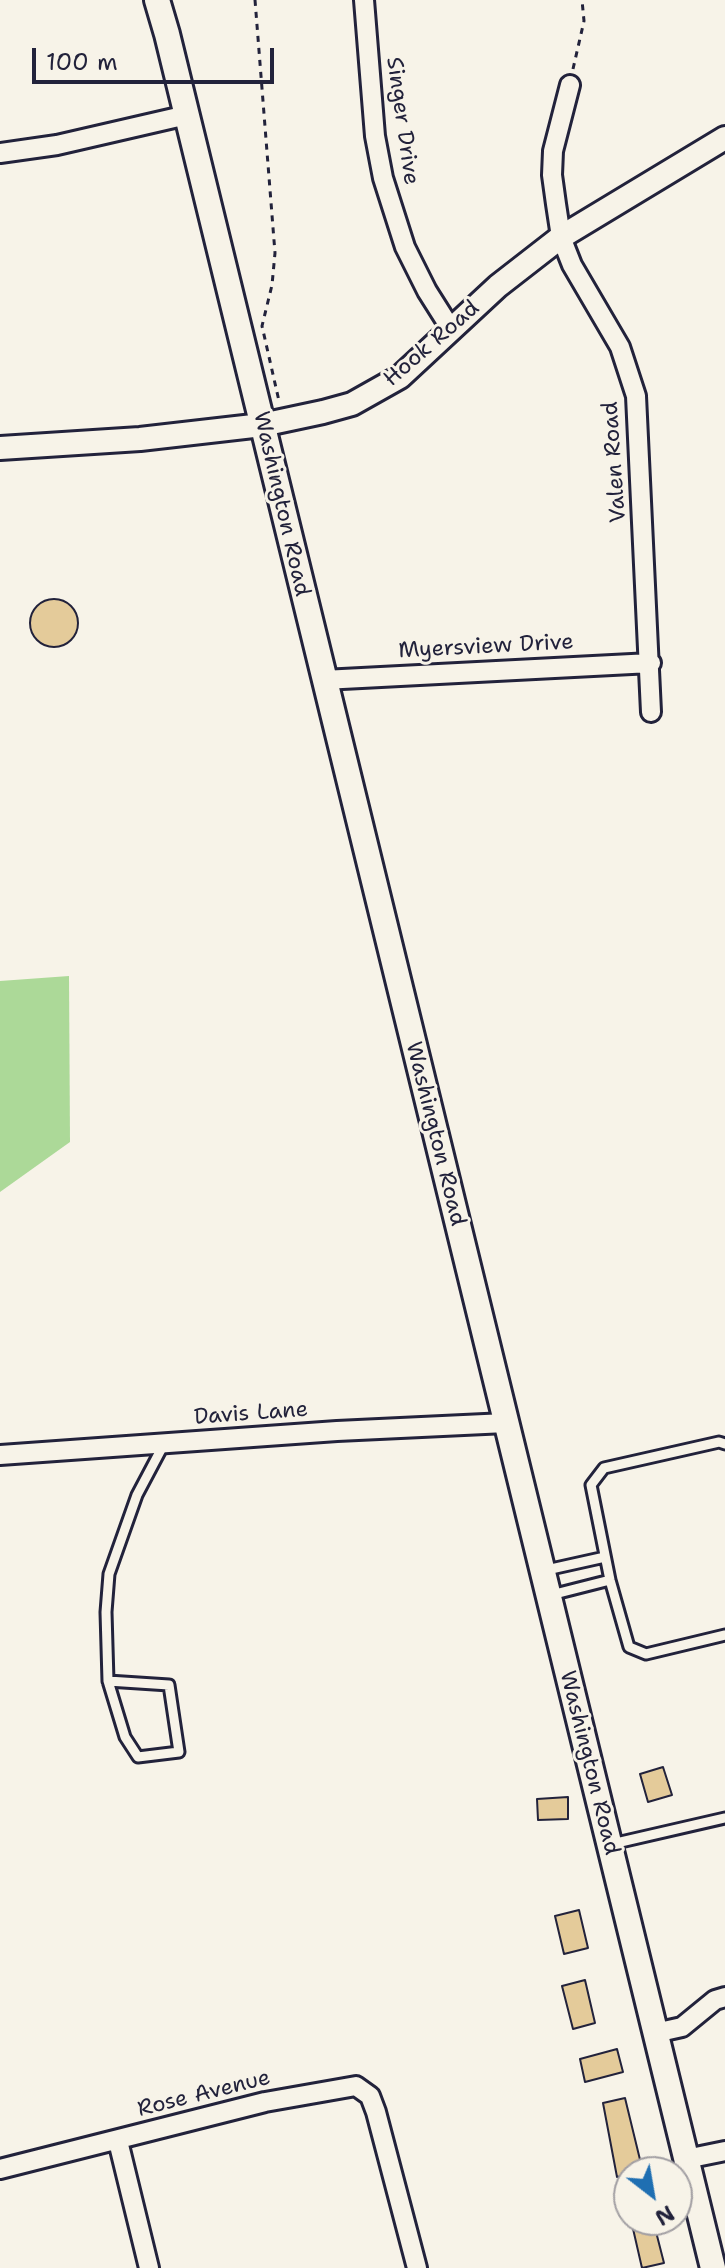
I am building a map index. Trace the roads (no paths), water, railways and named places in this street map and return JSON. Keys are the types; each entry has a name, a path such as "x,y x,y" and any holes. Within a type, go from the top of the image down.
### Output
{"main road":[{"name":"Washington Road","path":"157,0 273,422 323,680 685,2156"},
{"name":"Washington Road","path":"693,2187 713,2268"}],"street":[{"name":"Singer Drive","path":"364,0 375,136 383,178 405,247 451,329"},
{"name":"Valen Road","path":"570,85 553,151 552,175 561,237 572,265 620,347 636,396 651,712"},
{"path":"0,153 82,140 187,115"},
{"name":"Hook Road","path":"0,448 140,439 273,422 323,412 368,396 400,377 498,286 561,237 725,138"},
{"name":"Myersview Drive","path":"323,680 651,663"},
{"name":"Davis Lane","path":"0,1455 337,1431 506,1423"},
{"path":"655,2033 682,2027 699,2011 725,1997"},
{"name":"Rose Avenue","path":"0,2169 265,2102 356,2086 370,2096 417,2268"},
{"path":"118,2141 149,2268"},
{"path":"693,2158 725,2151"}],"lane":[{"path":"725,1444 719,1442 604,1468 591,1485 610,1580 629,1647 646,1654 725,1635"},
{"path":"108,1681 169,1685 179,1752 138,1757 125,1737 108,1681 106,1612 109,1574 137,1495 164,1444"},
{"path":"542,1571 605,1557"},
{"path":"548,1596 610,1580"},
{"path":"609,1845 725,1818"}]}
